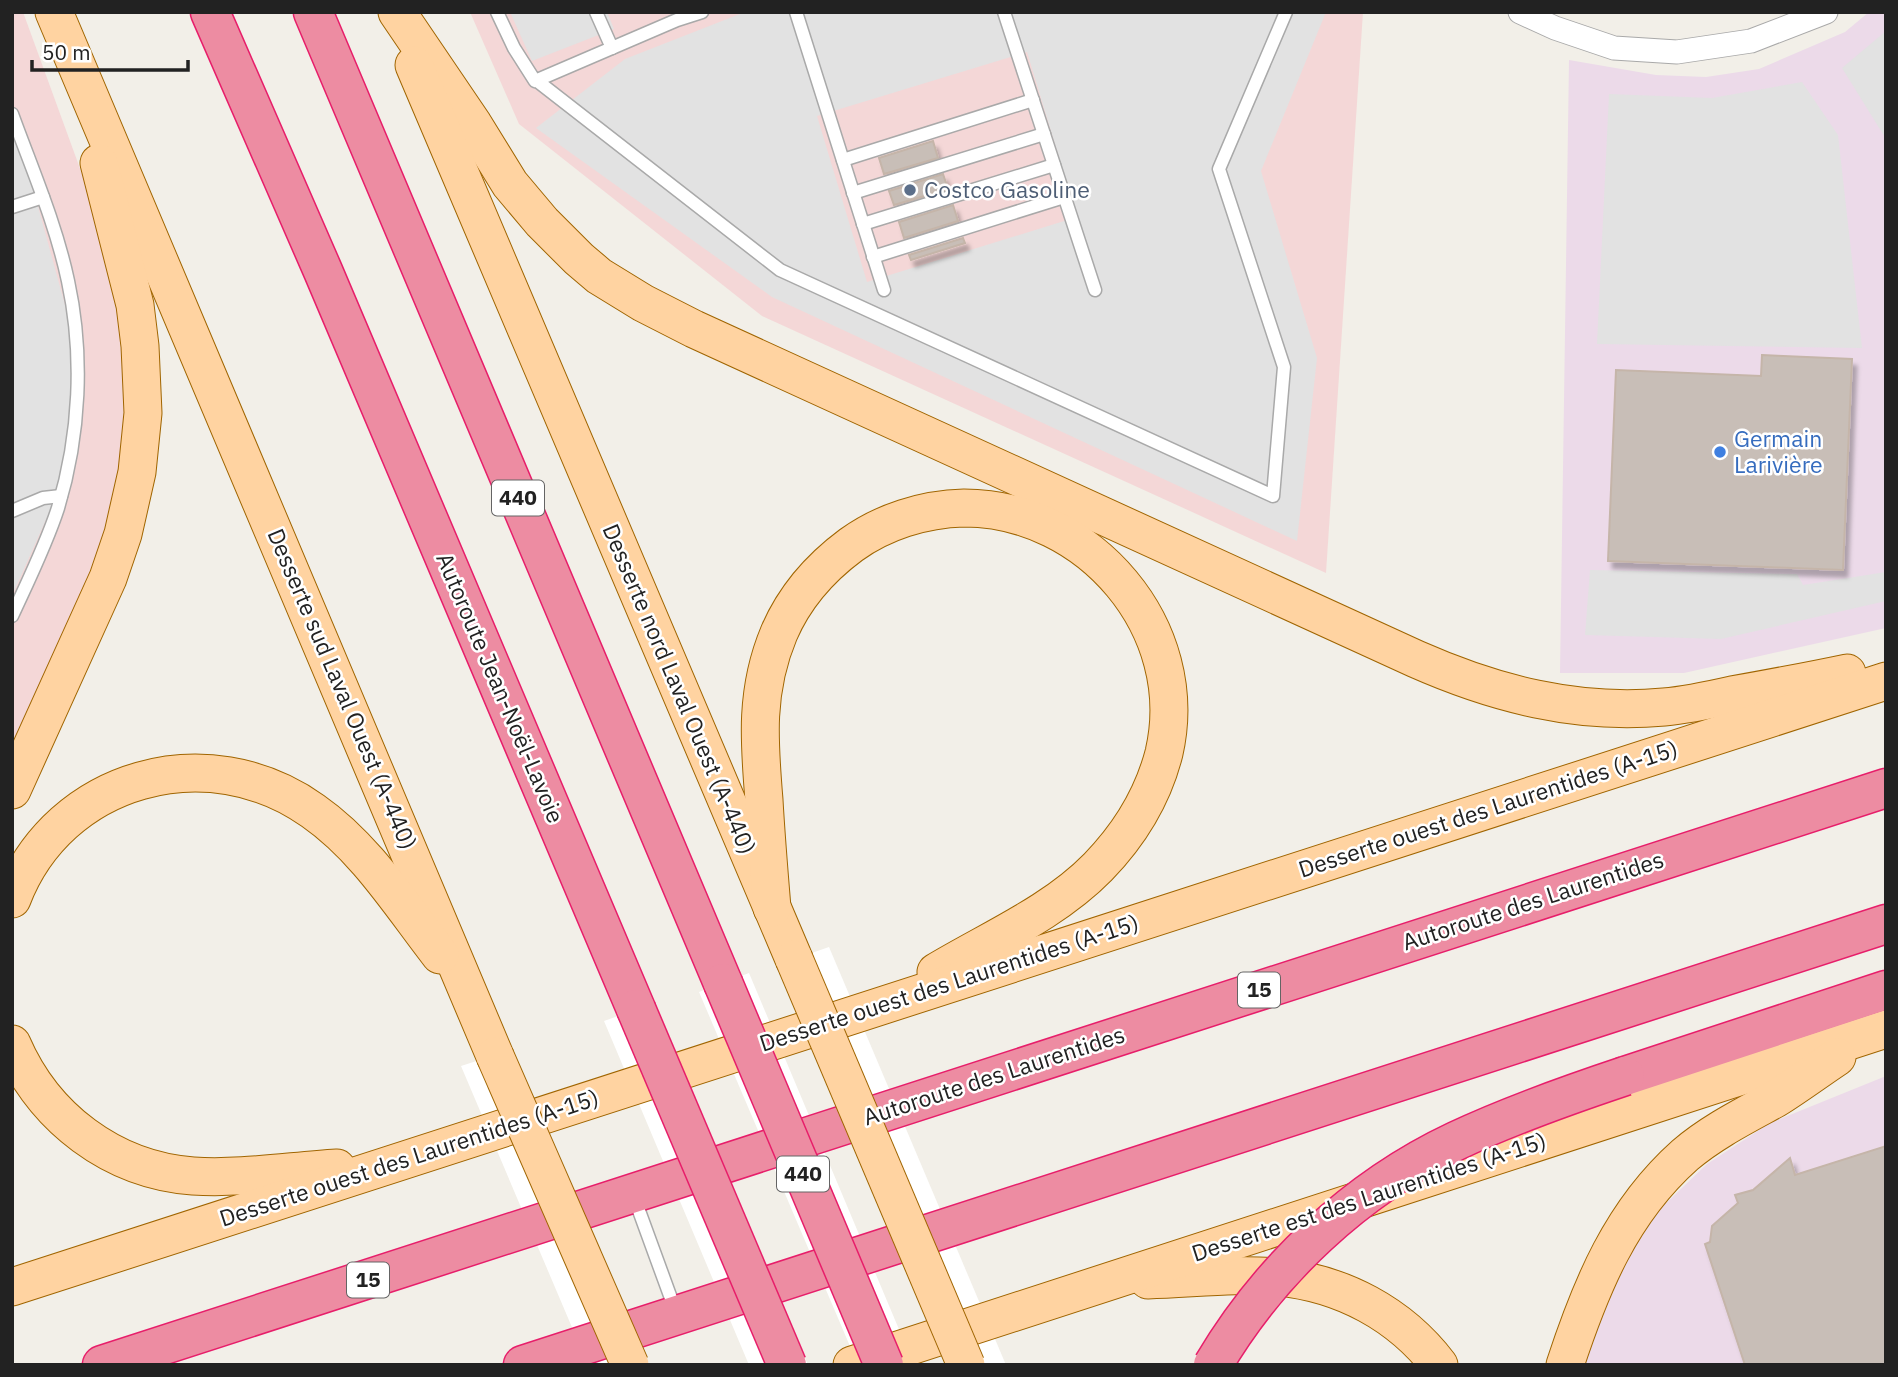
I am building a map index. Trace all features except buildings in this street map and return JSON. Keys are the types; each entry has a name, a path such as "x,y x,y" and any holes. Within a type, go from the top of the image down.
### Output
{"highway":[{"name":"Autoroute Jean-Noël-Lavoie","path":"210,12 323,271 786,1365"},
{"name":"440","path":"313,12 884,1365"},
{"name":"Autoroute des Laurentides","path":"102,1365 1886,788"},
{"path":"599,1365 678,1319 715,1303 1886,924"},
{"path":"1213,1365 1251,1310 1293,1258 1342,1215 1396,1174 1454,1142 1505,1119 1625,1076 1886,990"},
{"path":"523,1365 678,1319"}],"main road":[{"name":"Desserte sud Laval Ouest (A-440)","path":"54,12 258,489 495,1056 630,1365"},
{"name":"Desserte nord Laval Ouest (A-440)","path":"392,12 966,1365"},
{"path":"397,12 525,204 579,259 622,292 694,329 1440,670 1527,698 1583,707 1638,709 1682,705 1886,666"},
{"path":"12,790 114,562 132,503 141,444 142,380 135,305 71,54"},
{"path":"772,908 759,743 762,696 779,633 811,582 842,552 876,529 914,515 954,509 990,509 1026,517 1060,532 1094,554 1135,599 1152,630 1163,660 1167,684 1167,732 1160,766 1146,801 1138,817 1112,852 1065,896 878,1006"},
{"name":"Desserte ouest des Laurentides (A-15)","path":"12,1287 1886,681"},
{"path":"12,899 23,875 41,849 65,824 95,800 133,782 154,777 190,772 226,774 249,779 283,792 332,825 384,881 468,992"},
{"path":"1565,1365 1598,1274 1629,1221 1663,1177 1685,1155 1709,1137 1776,1098 1878,1032"},
{"name":"Desserte est des Laurentides (A-15)","path":"852,1365 1878,1032"},
{"path":"12,1044 43,1098 75,1130 112,1153 152,1168 191,1176 217,1177 394,1163"},
{"path":"1105,1282 1264,1277 1305,1282 1345,1293 1392,1318 1414,1335 1439,1365"}],"street":[{"path":"1520,12 1555,28 1614,48 1677,52 1751,41 1826,12"}],"lane":[{"path":"497,12 514,48 536,80 780,270 1273,496 1284,367 1219,169 1286,12"},
{"path":"596,12 612,48"},
{"path":"536,80 702,12"},
{"path":"796,12 884,290"},
{"path":"1004,12 1095,290"},
{"path":"843,160 1033,100"},
{"path":"12,114 43,197 67,275 77,344 75,422 69,464 45,543 12,616"},
{"path":"853,193 1044,134"},
{"path":"863,224 1054,165"},
{"path":"12,207 43,197"},
{"path":"873,257 1064,197"},
{"path":"12,511 43,498 61,496"},
{"path":"633,1194 678,1319"}],"shaded area":[{"path":"12,12 23,12 94,207 127,320 124,499 12,765"},
{"path":"470,12 1363,12 1326,573 762,316 519,124"},
{"path":"510,12 607,12 614,29 532,61"},
{"path":"745,12 1326,12 1261,171 1317,358 1297,541 772,297 536,128 625,59","holes":["1027,52 1077,217 867,282 817,116"]},
{"path":"1869,12 1886,12 1886,628 1684,673 1560,673 1569,60 1656,75 1706,77 1759,69 1845,32"},
{"path":"1886,31 1886,139 1842,68"},
{"path":"1802,82 1838,135 1862,348 1597,344 1609,94 1712,98"},
{"path":"12,125 28,170 79,356 69,468 12,596"},
{"path":"1590,570 1797,574 1803,585 1886,572 1886,601 1721,639 1585,635"},
{"path":"1886,1076 1886,1365 1583,1365 1617,1273 1660,1209 1707,1164 1770,1123"}],"pier":[{"path":"829,947 1006,1365 949,1365 780,964"},
{"path":"749,973 914,1365 858,1365 699,992"},
{"path":"655,1003 808,1365 749,1365 604,1021"},
{"path":"511,1050 644,1365 588,1365 461,1066"}],"place":[{"name":"Costco Gasoline","path":"910,190"},
{"name":"Germain Larivière","path":"1720,452"}]}
